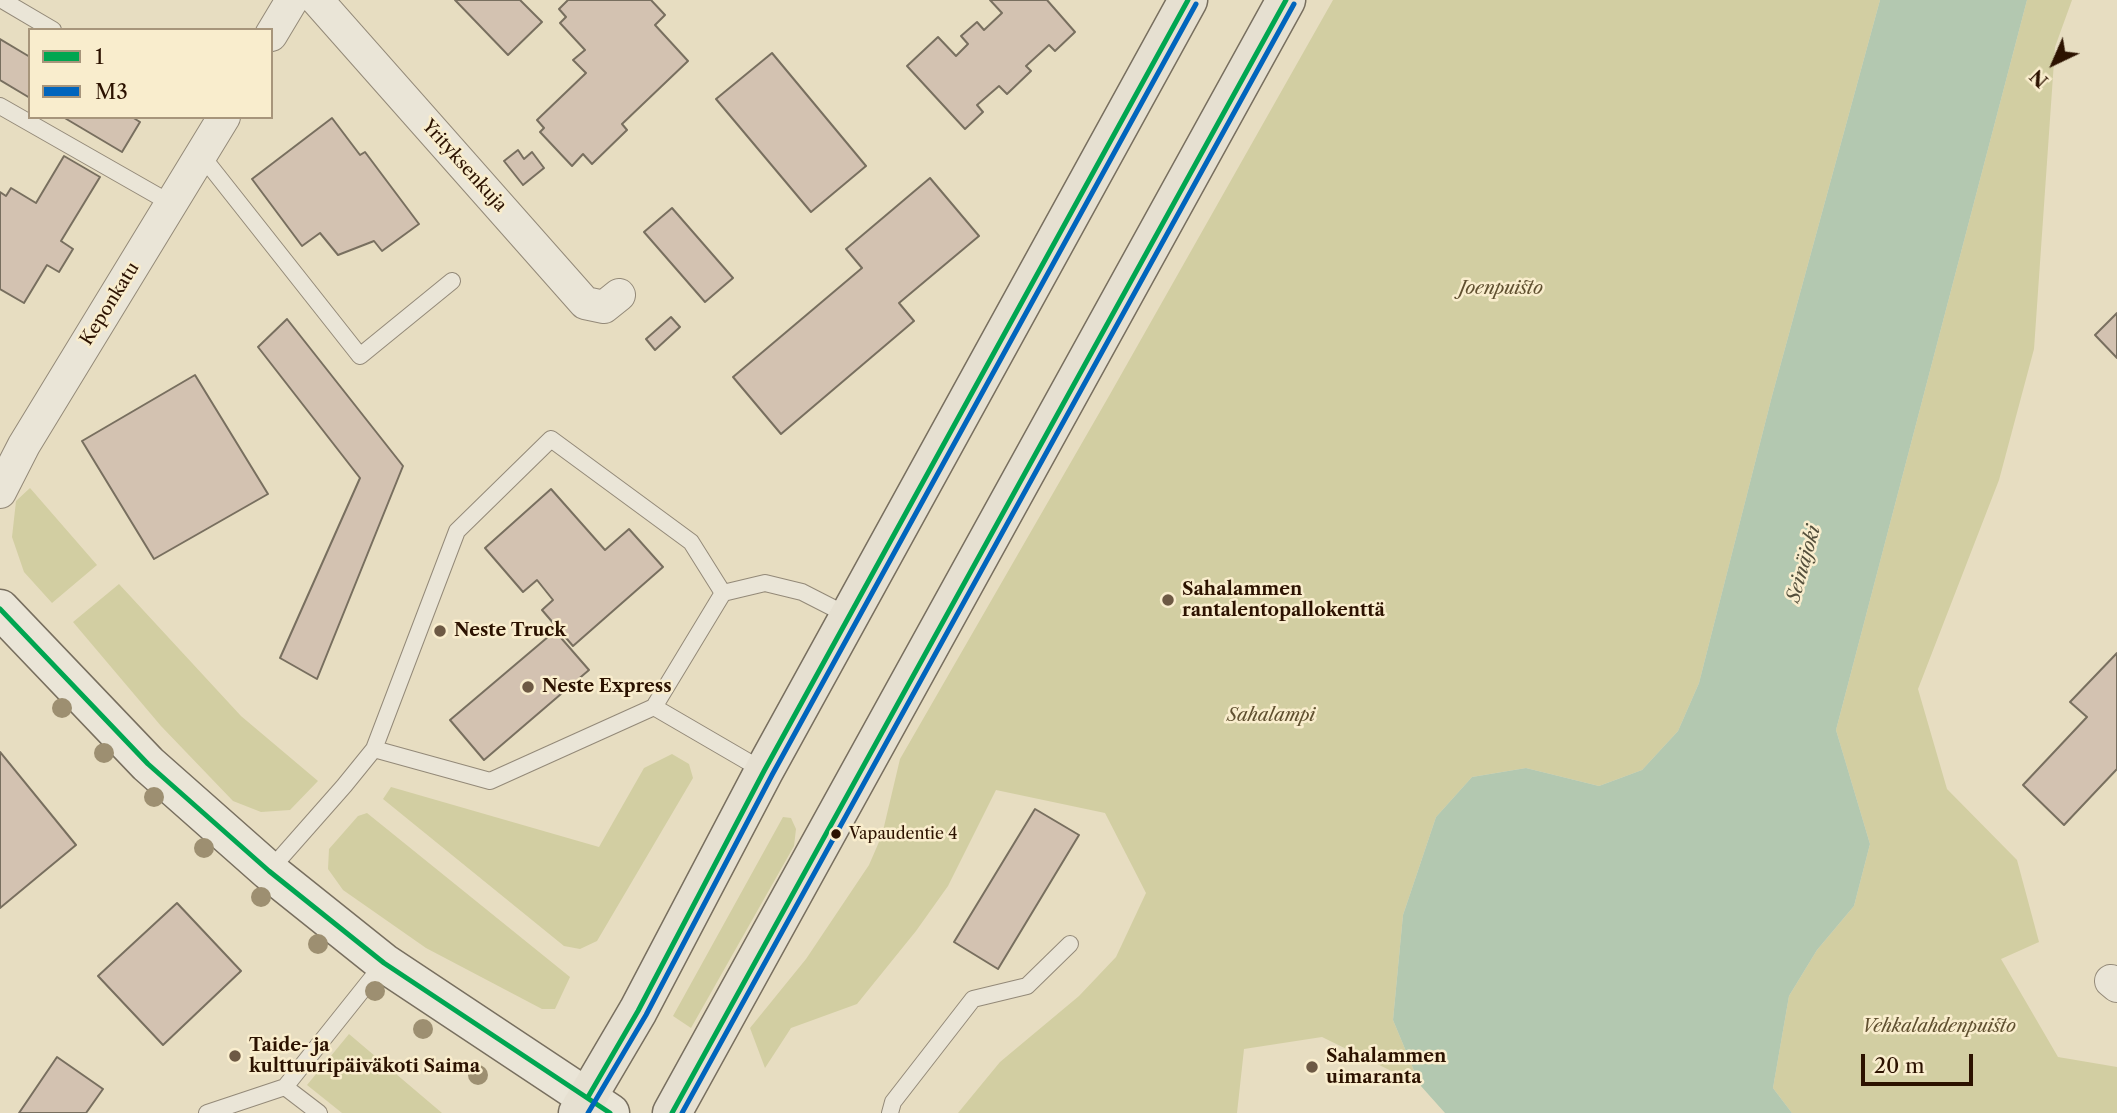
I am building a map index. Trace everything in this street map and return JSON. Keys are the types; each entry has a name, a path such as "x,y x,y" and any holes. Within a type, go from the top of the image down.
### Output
{"main road":[{"path":"0,609 148,764 269,872 384,963 592,1108 638,1011 764,771 1188,0"},
{"path":"671,1113 1286,0"}],"street":[{"path":"273,32 292,0"},
{"name":"Yrityksenkuja","path":"317,0 585,303 604,307 619,295"},
{"name":"Keponkatu","path":"0,492 24,446 202,156 215,120"}],"lane":[{"path":"2,0 50,28"},
{"path":"0,106 172,204"},
{"path":"202,156 360,356 452,281"},
{"path":"269,872 374,749 457,531 551,439 691,542 723,593"},
{"path":"374,749 490,781 654,707 723,593 765,583 802,592 849,616"},
{"path":"654,707 764,771"},
{"path":"890,1113 893,1102 973,999 1027,986 1070,944"},
{"path":"207,1113 285,1087 384,963"},
{"path":"285,1087 319,1113"}],"green space":[{"path":"1333,0 1880,0 1772,396 1699,683 1678,731 1642,770 1599,786 1526,768 1472,777 1436,817 1403,915 1393,1020 1420,1085 1322,1037 1244,1049 1237,1113 958,1113 1000,1062 1079,996 1116,957 1146,893 1105,813 996,790 948,886 916,931 857,1004 791,1028 765,1068 750,1028 806,959 869,865 882,835 900,759"},
{"name":"Vehkalahdenpuisto","path":"2027,0 2072,0 2055,47 2034,349 1999,480 1918,689 1947,789 2017,860 2039,942 2001,959 2058,1057 2117,1067 2117,1113 1792,1113 1773,1088 1789,996 1817,950 1854,906 1870,844 1836,730"},
{"path":"30,488 97,565 52,603 24,572 12,537 16,501"},
{"path":"119,584 241,716 318,781 290,810 261,812 233,801 161,726 73,622"},
{"path":"672,754 689,764 693,778 597,941 580,949 564,946 383,799 391,787 599,847 644,768"},
{"path":"367,813 570,977 555,1009 542,1009 426,948 343,890 328,869 329,849 358,816"},
{"path":"783,817 791,818 796,829 794,846 691,1028 673,1016"},
{"path":"349,1034 442,1113 342,1113 307,1085"}],"water":[{"name":"Seinäjoki","path":"1880,0 2027,0 1836,730 1870,844 1854,906 1817,950 1789,996 1773,1088 1792,1113 1445,1113 1420,1085 1393,1020 1403,915 1436,817 1472,777 1526,768 1599,786 1642,770 1678,731 1699,683 1772,396"}],"building":[{"path":"455,0 520,0 542,22 508,55"},
{"path":"568,0 651,0 665,15 655,25 688,61 622,124 627,130 592,164 583,154 572,166 540,132 544,128 537,120 586,73 573,60 585,50 560,23 566,17 559,9"},
{"path":"990,0 1047,0 1075,32 1055,51 1049,45 1026,66 1031,71 1007,94 999,86 977,105 983,112 965,129 907,66 938,37 956,56 968,44 961,36 977,22 984,30 1002,13"},
{"path":"0,39 28,56 28,97 0,80"},
{"path":"772,53 866,166 811,212 716,99"},
{"path":"332,118 360,155 365,152 419,224 382,251 374,241 338,255 320,233 302,246 252,179"},
{"path":"66,119 135,119 140,122 122,152"},
{"path":"518,150 524,159 532,152 544,168 523,185 504,161"},
{"path":"64,156 100,177 61,241 73,249 59,272 47,265 24,303 0,289 0,192 6,196 11,188 36,203"},
{"path":"930,178 979,236 899,303 914,321 781,434 733,377 862,268 846,249"},
{"path":"672,208 733,278 705,302 644,232"},
{"path":"2117,313 2117,358 2095,335"},
{"path":"671,317 680,327 655,350 646,339"},
{"path":"287,319 403,466 317,679 280,658 360,478 258,347"},
{"path":"195,375 268,494 154,559 82,441"},
{"path":"551,489 605,550 629,529 663,567 573,646 542,610 553,600 537,580 523,592 485,548"},
{"path":"555,631 589,670 484,760 450,720"},
{"path":"2117,653 2117,769 2064,825 2023,785 2087,717 2070,702"},
{"path":"0,752 76,845 0,908"},
{"path":"1035,809 1079,835 998,969 954,942"},
{"path":"177,903 241,971 163,1045 98,976"},
{"path":"57,1057 103,1089 86,1113 19,1113"}],"transit line":[{"name":"1","path":"588,1097 638,1011 764,771 1188,0"},
{"name":"1","path":"672,1113 1286,0"},
{"name":"M3","path":"588,1113 646,1015 772,775 1196,4"},
{"name":"M3","path":"682,1113 1294,4"},
{"name":"1","path":"0,609 148,764 269,871 384,963 610,1113"}],"place":[{"name":"Sahalammen rantalentopallokenttä","path":"1168,600"},
{"name":"Neste Truck","path":"440,631"},
{"name":"Neste Express","path":"528,687"},
{"name":"Vapaudentie 4","path":"836,834"},
{"name":"Taide- ja kulttuuripäiväkoti Saima","path":"235,1056"},
{"name":"Sahalammen uimaranta","path":"1312,1067"}],"park label":[{"name":"Joenpuisto","path":"1501,289"},
{"name":"Sahalampi","path":"1271,716"}]}
